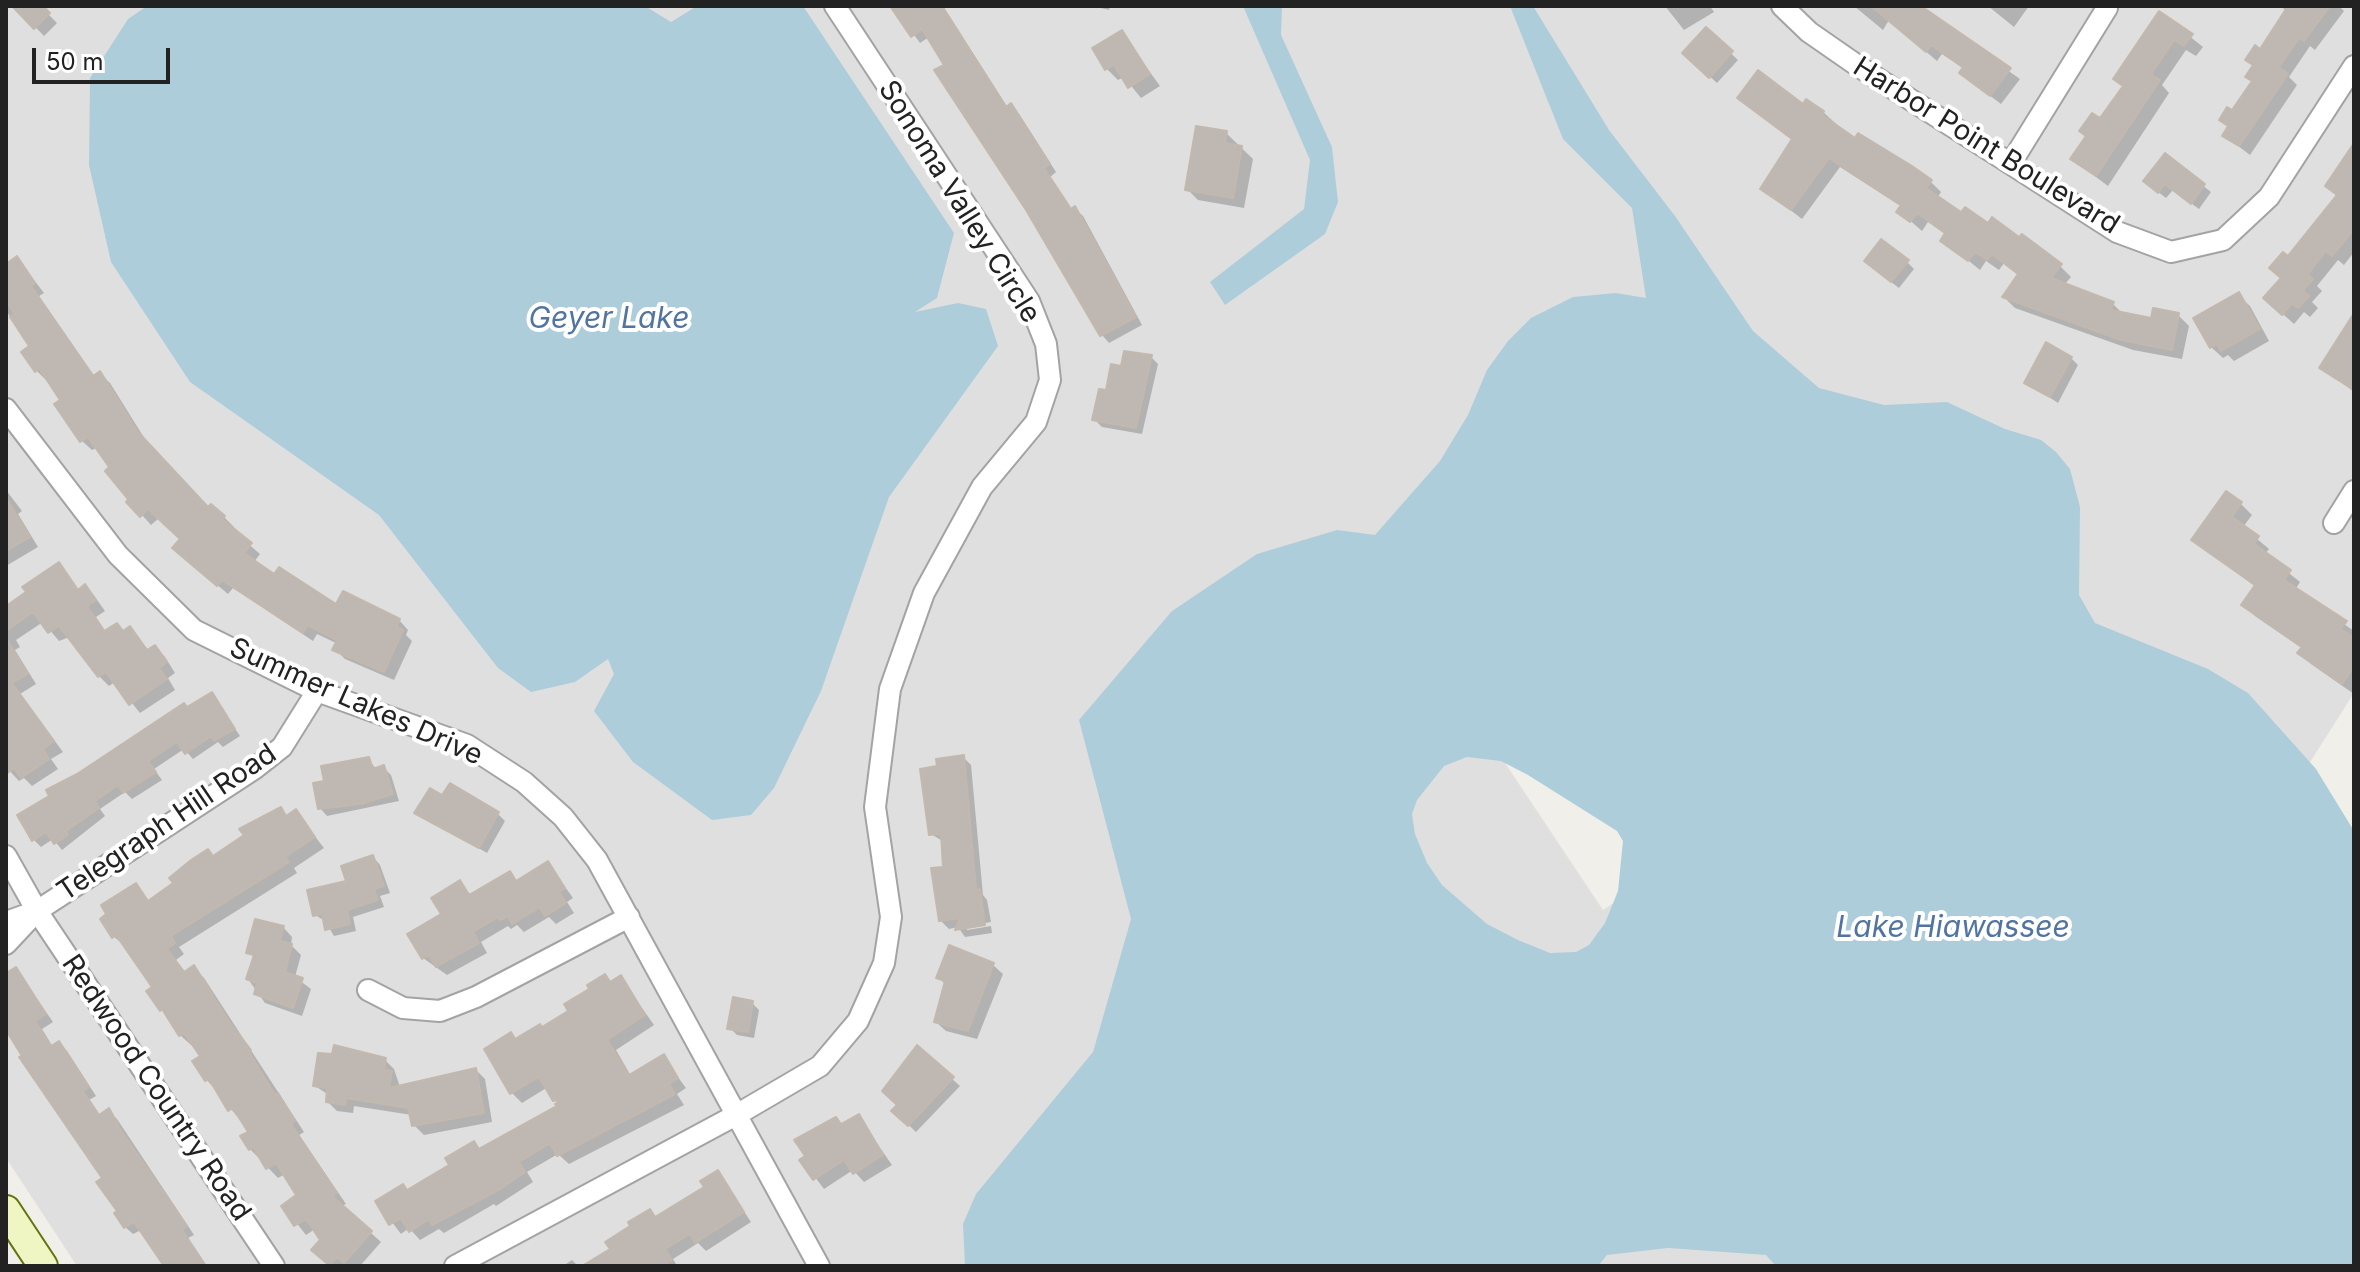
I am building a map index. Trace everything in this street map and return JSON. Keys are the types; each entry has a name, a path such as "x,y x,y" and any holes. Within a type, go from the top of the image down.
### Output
{"street":[{"name":"Sonoma Valley Circle","path":"738,1114 820,1066 858,1021 884,963 891,917 875,807 890,689 924,593 982,487 1036,422 1050,380 1046,344 1029,301 835,6"},
{"name":"Harbor Point Boulevard","path":"1782,6 1809,32 2117,232 2171,252 2223,240 2269,197 2354,66"},
{"path":"2011,163 2107,8"},
{"name":"Summer Lakes Drive","path":"6,409 118,555 194,630 317,691 467,745 524,782 563,817 580,838 629,917 819,1266"},
{"path":"2334,523 2354,491"},
{"name":"Telegraph Hill Road","path":"6,944 37,911 282,747 317,691"},
{"name":"Redwood Country Road","path":"6,856 37,911 274,1266"},
{"name":"Telegraph Hill Road","path":"6,922 37,911"},
{"path":"368,990 403,1008 440,1011 476,997 629,917"},
{"path":"455,1266 738,1114"},
{"path":"6,1210 43,1266"}],"shaded area":[{"path":"6,6 2354,6 2354,693 1990,1266 77,1266 6,1158","holes":["1379,574 1815,769 1603,910"]}],"water":[{"name":"Geyer Lake","path":"147,6 645,6 671,22 697,6 803,6 954,233 937,298 915,312 958,303 986,309 998,346 889,497 821,691 774,788 751,815 712,820 633,762 594,711 614,674 608,659 575,682 531,692 498,668 379,515 190,382 111,262 89,165 90,78 128,19"},
{"path":"1243,6 1282,6 1281,35 1332,147 1338,202 1325,234 1225,305 1210,282 1304,209 1310,160"},
{"name":"Lake Hiawassee","path":"1510,6 1533,6 1609,130 1675,216 1753,331 1819,388 1884,405 1947,402 2005,429 2041,440 2070,469 2080,507 2079,595 2095,623 2208,669 2248,693 2316,769 2354,831 2354,1266 1776,1266 1766,1255 1668,1248 1607,1255 1598,1266 965,1266 963,1224 976,1194 1093,1052 1131,919 1079,720 1172,611 1257,554 1337,530 1375,535 1440,461 1468,415 1487,370 1508,341 1531,318 1573,297 1616,293 1646,298 1632,208 1563,139","holes":["1467,757 1501,761 1617,831 1623,841 1618,891 1605,923 1589,945 1576,952 1550,953 1487,924 1442,885 1427,863 1415,834 1412,814 1417,800 1444,766"]}],"building":[{"path":"12,6 43,6 50,13 34,29"},
{"path":"890,6 942,6 1006,107 1011,103 1050,164 1044,168 1071,209 1075,206 1136,317 1100,336 1026,210 934,70 944,65 922,29 911,37"},
{"path":"1871,6 1921,6 2011,68 1990,96 1959,73 1963,67 1931,45 1926,52"},
{"path":"2288,6 2330,6 2304,41 2299,38 2279,67 2288,74 2239,146 2222,136 2228,126 2219,120 2227,107 2232,110 2252,81 2245,77 2253,65 2245,60 2255,45 2260,49"},
{"path":"2159,11 2193,34 2184,46 2174,40 2151,74 2160,80 2096,176 2070,159 2086,136 2079,131 2092,113 2100,118 2123,86 2113,79"},
{"path":"1706,27 1733,51 1709,78 1682,53"},
{"path":"1122,30 1150,74 1128,88 1114,65 1105,70 1092,48"},
{"path":"1758,70 1803,104 1806,99 1824,111 1822,115 1855,138 1858,133 1912,166 1932,180 1926,188 1961,212 1965,207 1988,223 1992,217 2019,237 2022,234 2062,264 2051,278 2114,302 2111,310 2151,318 2153,308 2179,313 2172,350 2121,340 2002,297 2018,274 1992,254 1987,260 1975,252 1968,261 1940,241 1945,233 1917,213 1910,222 1896,212 1901,205 1829,158 1791,210 1760,189 1792,139 1737,98"},
{"path":"1196,126 1227,131 1225,143 1242,146 1233,198 1185,190"},
{"path":"2354,143 2354,229 2332,256 2326,251 2308,274 2313,279 2303,290 2309,296 2298,308 2292,303 2282,315 2263,298 2281,278 2269,268 2283,252 2288,256 2337,195 2325,186"},
{"path":"2165,153 2205,184 2191,204 2165,184 2158,193 2143,181"},
{"path":"1881,239 1909,260 1891,282 1864,261"},
{"path":"17,256 35,283 31,286 93,376 100,371 138,432 208,507 211,504 225,516 222,519 252,543 244,553 274,574 279,567 336,604 343,591 400,619 396,627 403,630 384,672 332,650 337,640 307,625 303,633 222,580 217,586 172,548 180,539 148,509 140,517 126,502 128,499 105,471 109,467 88,437 80,442 54,404 60,400 39,368 35,372 21,352 29,346 10,317 15,314 6,301 6,264"},
{"path":"2239,292 2260,329 2221,351 2217,344 2210,348 2193,318"},
{"path":"2354,313 2354,390 2319,368"},
{"path":"2046,342 2072,357 2050,397 2024,383"},
{"path":"1124,351 1152,355 1136,428 1092,420 1099,389 1106,390 1111,364 1121,366"},
{"path":"2226,491 2242,502 2232,517 2259,536 2254,544 2291,570 2284,580 2347,621 2341,629 2354,638 2354,667 2342,684 2297,653 2302,647 2241,605 2255,585 2191,540"},
{"path":"6,498 30,537 6,551"},
{"path":"59,562 78,590 85,584 96,600 87,606 104,631 117,623 123,631 130,626 147,650 155,645 167,662 159,668 167,679 129,705 106,672 98,677 59,626 48,633 33,612 6,631 6,606 26,592 22,587"},
{"path":"6,638 28,674 12,683 54,741 43,749 49,759 21,778 14,768 6,774"},
{"path":"212,692 235,729 214,741 211,736 185,754 177,742 148,761 156,772 123,793 118,785 95,801 99,808 66,831 68,835 54,844 46,832 32,841 17,815 49,796 46,790 77,774 184,703 187,707"},
{"path":"964,755 976,890 980,889 985,925 955,930 960,918 939,921 931,868 943,867 941,834 929,835 920,769 937,766 936,759"},
{"path":"369,757 373,769 384,765 393,794 360,804 318,809 313,783 324,781 321,766"},
{"path":"450,783 499,812 479,848 414,813 430,788 442,795"},
{"path":"281,807 286,816 296,809 315,837 285,857 289,862 171,936 175,943 167,949 184,972 194,965 230,1023 251,1050 249,1052 275,1095 278,1093 295,1121 291,1124 337,1193 332,1196 372,1231 344,1263 337,1257 330,1266 311,1250 320,1240 306,1219 294,1226 281,1206 296,1195 276,1163 266,1169 253,1147 249,1150 240,1136 248,1132 233,1108 228,1111 209,1079 205,1081 192,1061 200,1056 184,1033 179,1036 162,1009 160,1011 146,991 152,987 116,935 112,938 100,919 106,914 101,905 136,883 148,901 173,883 169,878 191,860 208,849 213,856 244,835 239,829"},
{"path":"373,855 384,886 374,889 378,900 347,910 350,924 325,930 322,914 313,916 307,890 346,881 341,866"},
{"path":"548,861 565,888 559,892 566,903 545,916 540,907 512,924 508,916 500,920 498,917 473,932 479,943 436,967 429,955 422,959 407,934 441,914 431,898 460,880 469,895 510,871 516,881"},
{"path":"255,919 284,926 280,941 292,944 285,972 303,978 293,1008 254,994 257,983 246,979 254,955 246,953"},
{"path":"949,945 994,963 968,1031 934,1022 945,981 936,978"},
{"path":"16,967 46,1014 35,1021 51,1046 59,1041 89,1087 83,1091 99,1115 109,1108 187,1226 182,1230 206,1266 164,1266 134,1222 124,1228 114,1213 117,1211 96,1182 102,1178 19,1057 22,1056 6,1030 6,973"},
{"path":"605,974 610,982 621,975 645,1015 607,1040 629,1075 664,1054 678,1078 669,1084 675,1094 557,1156 550,1143 519,1162 525,1172 502,1188 432,1225 429,1219 409,1232 401,1218 389,1225 375,1201 403,1184 407,1190 449,1165 445,1158 474,1141 479,1149 557,1106 555,1104 563,1099 553,1101 539,1077 510,1094 484,1049 511,1032 515,1039 568,1011 564,1004 589,989 587,985"},
{"path":"733,997 753,1001 748,1032 727,1029"},
{"path":"334,1045 386,1058 384,1070 392,1071 389,1088 476,1068 484,1113 412,1126 408,1108 346,1098 345,1105 326,1102 327,1088 313,1086 318,1053 332,1054"},
{"path":"917,1045 954,1077 908,1126 891,1111 897,1105 882,1091"},
{"path":"859,1114 883,1155 853,1174 844,1160 813,1180 799,1160 805,1156 794,1140 836,1117 841,1124"},
{"path":"718,1170 744,1212 695,1243 690,1234 665,1249 672,1260 662,1266 582,1266 610,1249 605,1242 630,1226 628,1222 650,1209 655,1217 704,1187 700,1181"}]}
